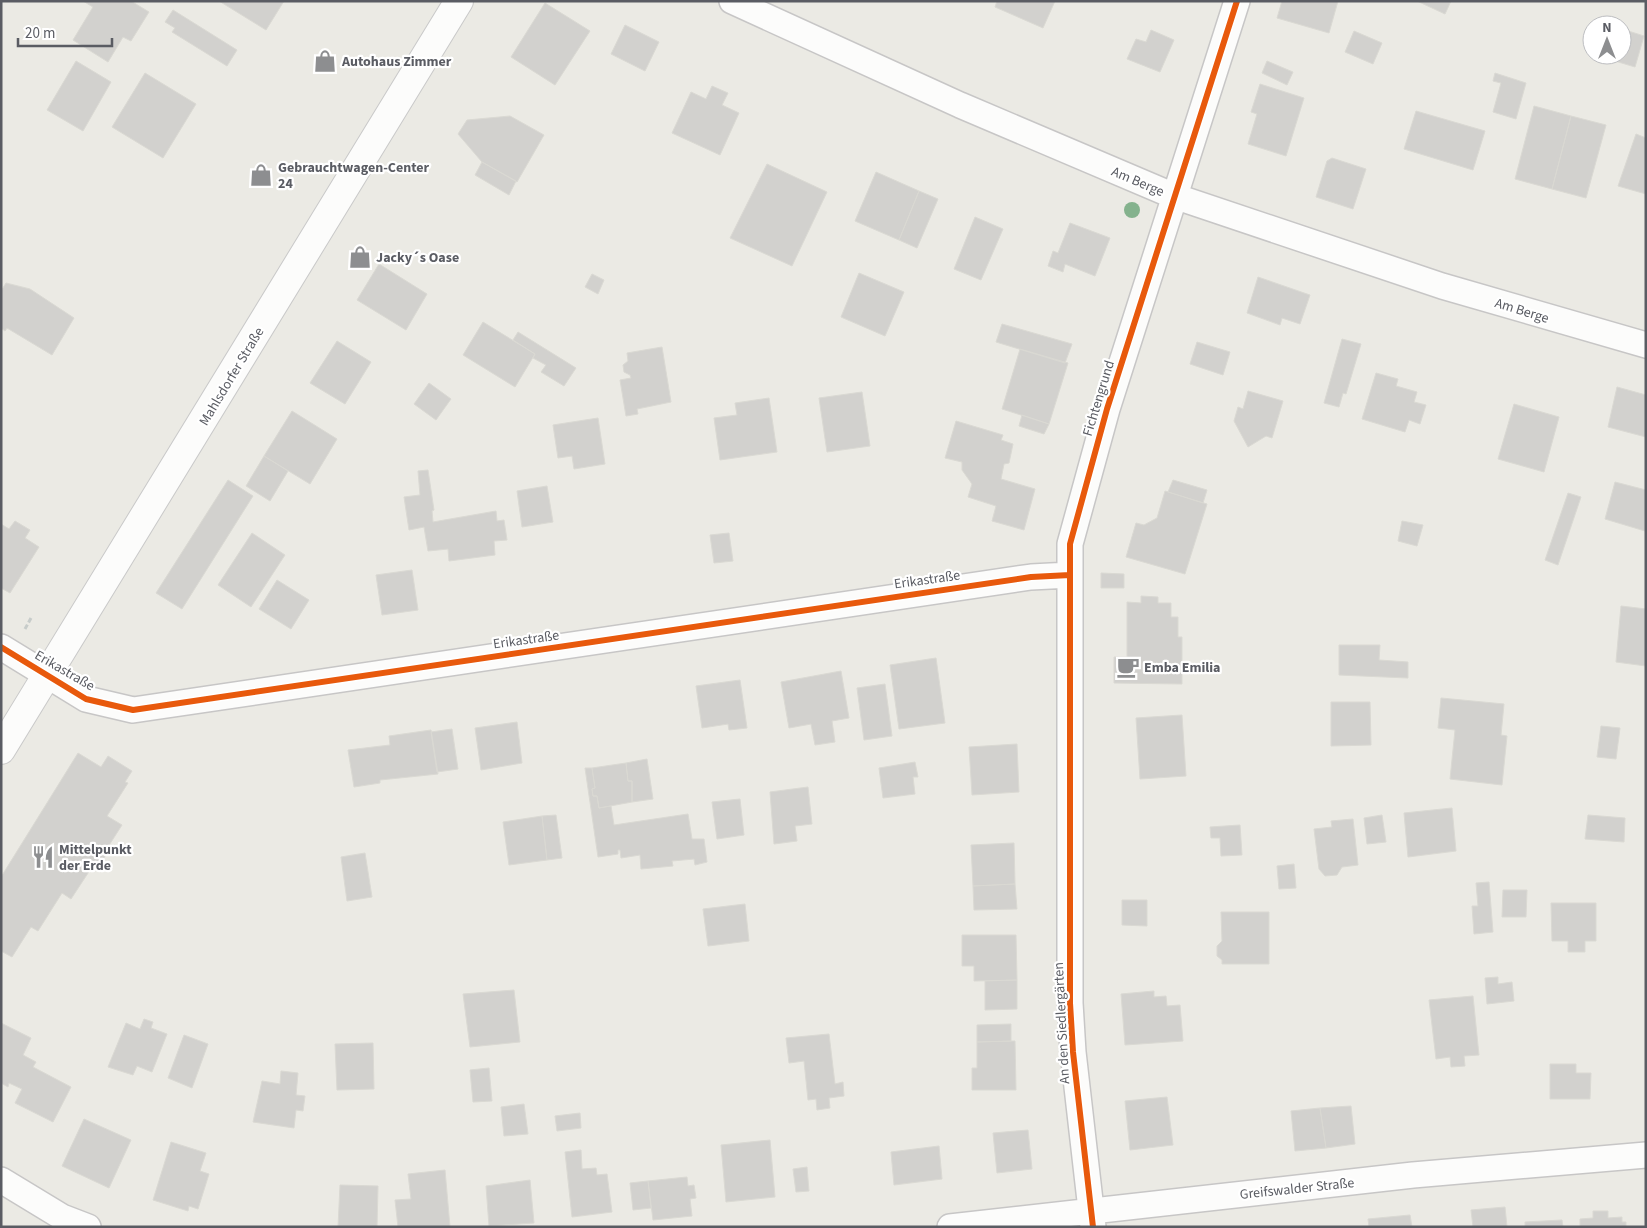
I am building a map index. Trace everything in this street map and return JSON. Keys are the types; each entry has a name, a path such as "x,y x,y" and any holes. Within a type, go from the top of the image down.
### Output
{"main road":[{"name":"Mahlsdorfer Straße","path":"1,750 459,1"}],"street":[{"name":"Am Berge","path":"732,1 960,105 1174,196 1442,286 1646,345"},
{"name":"Fichtengrund","path":"1070,817 1070,544 1086,482 1174,196 1237,1"},
{"name":"Erikastraße","path":"1,647 86,698 133,710 1031,576 1070,576"},
{"name":"An den Siedlergärten","path":"1070,817 1070,1003 1073,1052 1092,1220"},
{"name":"Greifswalder Straße","path":"950,1227 1092,1220 1413,1175 1646,1156"},
{"path":"1,1180 62,1216 88,1227"}],"building":[{"path":"83,1 131,1 149,12 131,41 123,37 108,62 73,40 93,7"},
{"path":"219,1 284,1 266,30"},
{"path":"997,1 1055,1 1043,28 995,7"},
{"path":"1282,1 1338,1 1329,33 1277,18"},
{"path":"1417,1 1451,1 1445,14"},
{"path":"545,3 590,31 555,85 511,57"},
{"path":"173,10 237,50 227,66 172,32 175,28 165,22"},
{"path":"625,25 659,42 645,71 611,54"},
{"path":"1151,30 1174,40 1160,72 1127,59 1136,39 1146,42"},
{"path":"1354,31 1382,43 1373,64 1345,52"},
{"path":"1632,32 1644,36 1635,67 1628,65 1632,65"},
{"path":"76,61 111,82 83,131 47,110"},
{"path":"1267,61 1293,72 1287,85 1262,73"},
{"path":"145,73 196,104 163,158 112,127"},
{"path":"1495,73 1526,83 1516,119 1493,112 1501,83 1493,81"},
{"path":"1260,84 1304,98 1286,156 1248,144 1257,114 1251,112"},
{"path":"712,86 728,93 722,105 739,113 720,155 672,133 691,92 706,99"},
{"path":"1534,106 1571,116 1552,189 1515,179"},
{"path":"1416,111 1485,131 1473,170 1404,149"},
{"path":"510,116 544,135 517,182 482,162 458,134 467,120"},
{"path":"1571,116 1606,125 1586,198 1552,189"},
{"path":"1636,134 1646,138 1646,194 1618,186"},
{"path":"1332,158 1366,169 1353,209 1316,197 1327,161"},
{"path":"482,162 516,181 509,195 475,175"},
{"path":"767,164 827,192 792,266 730,238"},
{"path":"876,172 919,191 899,240 855,221"},
{"path":"919,191 938,199 917,248 899,240"},
{"path":"975,217 1003,229 981,280 954,269"},
{"path":"1070,223 1110,238 1095,276 1065,264 1063,272 1048,266 1053,251 1058,253"},
{"path":"379,264 427,294 406,330 357,300"},
{"path":"859,273 904,292 885,336 841,317"},
{"path":"592,274 604,280 598,294 585,287"},
{"path":"1258,277 1310,295 1300,324 1282,318 1280,325 1247,313"},
{"path":"6,283 30,289 74,318 52,355 7,328 5,331 1,328 1,291"},
{"path":"483,322 535,354 515,387 463,355"},
{"path":"1002,324 1072,344 1065,363 996,342"},
{"path":"518,332 576,368 564,386 541,372 546,365 533,358 535,354 513,340"},
{"path":"1342,339 1361,344 1346,394 1343,393 1339,407 1324,403"},
{"path":"337,341 371,362 345,404 310,383"},
{"path":"1197,342 1230,352 1223,375 1190,364"},
{"path":"662,347 671,402 637,409 638,414 626,416 620,380 631,378 630,375 624,372 623,365 628,361 627,353"},
{"path":"1020,349 1068,363 1049,424 1002,409"},
{"path":"1376,373 1398,379 1396,386 1417,392 1414,402 1426,405 1420,424 1409,420 1405,432 1362,419"},
{"path":"429,383 451,399 436,420 414,404"},
{"path":"1617,387 1646,395 1646,437 1608,427"},
{"path":"1248,391 1283,401 1272,438 1266,436 1248,447 1234,421 1238,407 1243,409"},
{"path":"862,392 870,446 827,452 819,398"},
{"path":"769,398 777,452 720,460 714,418 737,415 735,403"},
{"path":"1514,404 1559,417 1544,472 1498,459"},
{"path":"292,411 337,439 310,484 264,456"},
{"path":"1022,415 1049,424 1044,434 1019,426"},
{"path":"598,418 605,464 574,469 572,456 558,458 553,425"},
{"path":"956,421 1003,435 1001,440 1013,444 1009,463 1004,464 1001,479 1035,489 1024,530 992,521 996,506 968,497 972,484 962,470 962,462 945,458"},
{"path":"264,456 288,471 270,501 246,486"},
{"path":"428,470 434,510 432,511 433,522 496,511 497,521 504,520 507,540 494,541 495,555 449,561 448,549 428,551 424,527 409,530 404,497 420,495 418,471"},
{"path":"228,480 253,496 182,609 156,593"},
{"path":"1173,480 1207,490 1203,503 1168,492"},
{"path":"1615,482 1646,490 1645,531 1605,519"},
{"path":"547,486 553,522 522,527 517,491"},
{"path":"1165,491 1207,504 1185,574 1126,557 1136,523 1144,525 1157,518"},
{"path":"1568,493 1581,497 1558,565 1545,560"},
{"path":"15,521 30,530 25,538 39,547 10,593 1,588 1,524 9,529"},
{"path":"1402,521 1423,525 1417,546 1398,541"},
{"path":"252,533 285,555 251,607 218,585"},
{"path":"729,533 733,561 714,563 710,535"},
{"path":"412,570 418,610 382,615 376,575"},
{"path":"1101,573 1124,574 1124,588 1101,588"},
{"path":"277,580 309,600 291,629 259,609"},
{"path":"1141,596 1158,597 1158,603 1171,603 1171,617 1178,617 1178,637 1182,637 1182,684 1114,683 1114,657 1127,657 1127,602 1141,603"},
{"path":"1621,606 1646,609 1646,666 1616,662"},
{"path":"1339,645 1380,645 1379,660 1408,662 1408,678 1339,675"},
{"path":"936,658 945,723 899,729 890,665"},
{"path":"841,671 849,718 832,721 835,742 815,745 811,724 789,728 781,682"},
{"path":"740,680 747,728 729,730 728,724 702,728 696,686"},
{"path":"885,684 892,736 864,740 857,688"},
{"path":"1441,698 1504,704 1501,735 1507,736 1502,785 1450,779 1455,730 1438,728"},
{"path":"1331,702 1370,702 1371,745 1331,746"},
{"path":"1182,715 1186,776 1140,779 1136,718"},
{"path":"517,722 522,763 481,770 475,728"},
{"path":"1601,726 1620,728 1616,759 1597,757"},
{"path":"452,729 458,769 437,772 431,732"},
{"path":"431,730 438,774 380,780 380,783 354,787 348,750 390,745 389,736"},
{"path":"1017,744 1019,792 972,795 969,747"},
{"path":"78,753 101,767 108,756 132,771 125,782 128,783 107,816 122,825 106,850 108,851 97,870 92,867 71,899 62,893 38,931 31,927 12,957 1,951 1,877"},
{"path":"647,759 653,799 632,802 632,781 628,781 626,763"},
{"path":"915,762 918,777 913,777 915,794 883,798 879,768"},
{"path":"626,763 628,781 632,781 632,802 599,808 597,796 593,796 592,789 595,788 592,768"},
{"path":"585,768 592,768 595,788 592,789 593,796 597,796 599,808 611,806 614,825 688,814 692,839 704,839 707,862 695,865 694,859 672,861 673,866 641,869 640,855 621,858 620,850 618,850 618,854 598,857"},
{"path":"808,787 812,824 795,826 797,841 774,844 770,792"},
{"path":"740,799 744,835 717,839 712,802"},
{"path":"1452,808 1456,851 1408,857 1404,813"},
{"path":"556,815 562,858 547,860 542,816"},
{"path":"1382,815 1386,842 1367,844 1364,818"},
{"path":"1588,815 1625,818 1624,842 1585,839"},
{"path":"542,816 547,860 509,865 503,822"},
{"path":"1353,819 1358,865 1342,867 1337,875 1325,876 1319,869 1314,829 1332,827 1331,821"},
{"path":"1240,825 1242,855 1221,856 1220,838 1211,838 1210,827"},
{"path":"1014,843 1015,884 973,886 971,845"},
{"path":"365,853 372,897 347,901 341,857"},
{"path":"1294,864 1296,888 1279,889 1277,866"},
{"path":"1489,882 1493,932 1474,934 1472,906 1478,906 1476,883"},
{"path":"1015,884 1017,909 974,910 973,886"},
{"path":"1503,890 1527,890 1526,917 1502,917"},
{"path":"1122,900 1147,900 1147,926 1122,925"},
{"path":"1551,903 1596,903 1596,941 1585,941 1585,952 1568,952 1568,941 1552,941"},
{"path":"745,904 749,941 708,946 703,909"},
{"path":"1221,912 1269,912 1269,964 1222,964 1222,960 1217,956 1217,946 1222,941"},
{"path":"962,935 1016,935 1017,980 974,981 974,966 962,966"},
{"path":"1498,977 1498,984 1512,982 1514,1001 1487,1004 1485,978"},
{"path":"1017,980 1017,1009 985,1010 985,981"},
{"path":"514,990 520,1042 470,1047 463,994"},
{"path":"1154,991 1154,997 1166,996 1167,1006 1180,1005 1183,1041 1125,1045 1121,994"},
{"path":"1473,996 1479,1055 1464,1056 1465,1066 1451,1067 1450,1057 1436,1059 1429,1000"},
{"path":"144,1019 153,1022 151,1028 167,1034 152,1072 137,1066 133,1075 108,1067 126,1023 140,1029"},
{"path":"1,1023 31,1038 23,1055 36,1062 33,1067 71,1087 53,1122 15,1103 22,1089 9,1083 8,1087 1,1083"},
{"path":"1011,1024 1011,1041 977,1042 977,1025"},
{"path":"829,1034 835,1084 843,1082 844,1096 829,1098 830,1108 817,1110 816,1099 808,1100 804,1061 789,1063 786,1038"},
{"path":"184,1035 208,1044 192,1088 168,1078"},
{"path":"1015,1041 1016,1090 972,1090 972,1068 977,1068 977,1042"},
{"path":"373,1043 374,1089 337,1090 335,1044"},
{"path":"1550,1064 1576,1064 1576,1073 1591,1073 1590,1099 1550,1099"},
{"path":"489,1068 492,1101 473,1102 470,1070"},
{"path":"281,1071 298,1073 296,1095 305,1096 303,1111 296,1110 294,1128 253,1122 262,1081 280,1084"},
{"path":"1167,1097 1173,1145 1130,1150 1125,1101"},
{"path":"524,1104 528,1134 504,1136 501,1107"},
{"path":"1351,1106 1355,1144 1326,1148 1320,1108"},
{"path":"1320,1108 1326,1148 1295,1151 1291,1111"},
{"path":"580,1113 581,1128 557,1131 555,1116"},
{"path":"84,1119 131,1140 109,1188 62,1166"},
{"path":"1028,1130 1032,1169 997,1173 993,1133"},
{"path":"770,1140 775,1197 726,1202 721,1145"},
{"path":"171,1142 206,1153 200,1171 209,1174 198,1209 189,1206 188,1211 153,1200"},
{"path":"939,1146 942,1179 894,1185 891,1152"},
{"path":"581,1150 582,1169 596,1168 597,1175 607,1174 612,1212 572,1217 565,1152"},
{"path":"807,1167 809,1191 796,1192 793,1169"},
{"path":"445,1170 450,1227 398,1227 395,1200 411,1199 408,1174"},
{"path":"687,1177 688,1186 694,1185 696,1198 690,1199 692,1216 653,1220 648,1181"},
{"path":"530,1180 534,1223 489,1226 486,1186"},
{"path":"648,1181 651,1208 633,1210 630,1183"},
{"path":"340,1185 378,1186 377,1227 338,1227"},
{"path":"1505,1207 1507,1227 1473,1227 1471,1210"},
{"path":"1593,1211 1608,1211 1608,1218 1622,1217 1622,1222 1626,1222 1626,1227 1580,1227 1580,1219 1593,1218"},
{"path":"1410,1215 1412,1227 1369,1227 1368,1219"},
{"path":"1562,1220 1563,1227 1525,1227 1525,1222"}],"cycle path":[{"path":"1093,1227 1073,1052 1070,1003 1070,544 1107,409 1237,1"},
{"path":"1,647 86,699 133,710 1031,577 1070,575"}],"place":[{"name":"Autohaus Zimmer","path":"325,61"},
{"name":"Gebrauchtwagen-Center 24","path":"261,175"},
{"name":"Jacky´s Oase","path":"360,257"},
{"name":"Emba Emilia","path":"1128,667"},
{"name":"Mittelpunkt der Erde","path":"43,857"}]}
